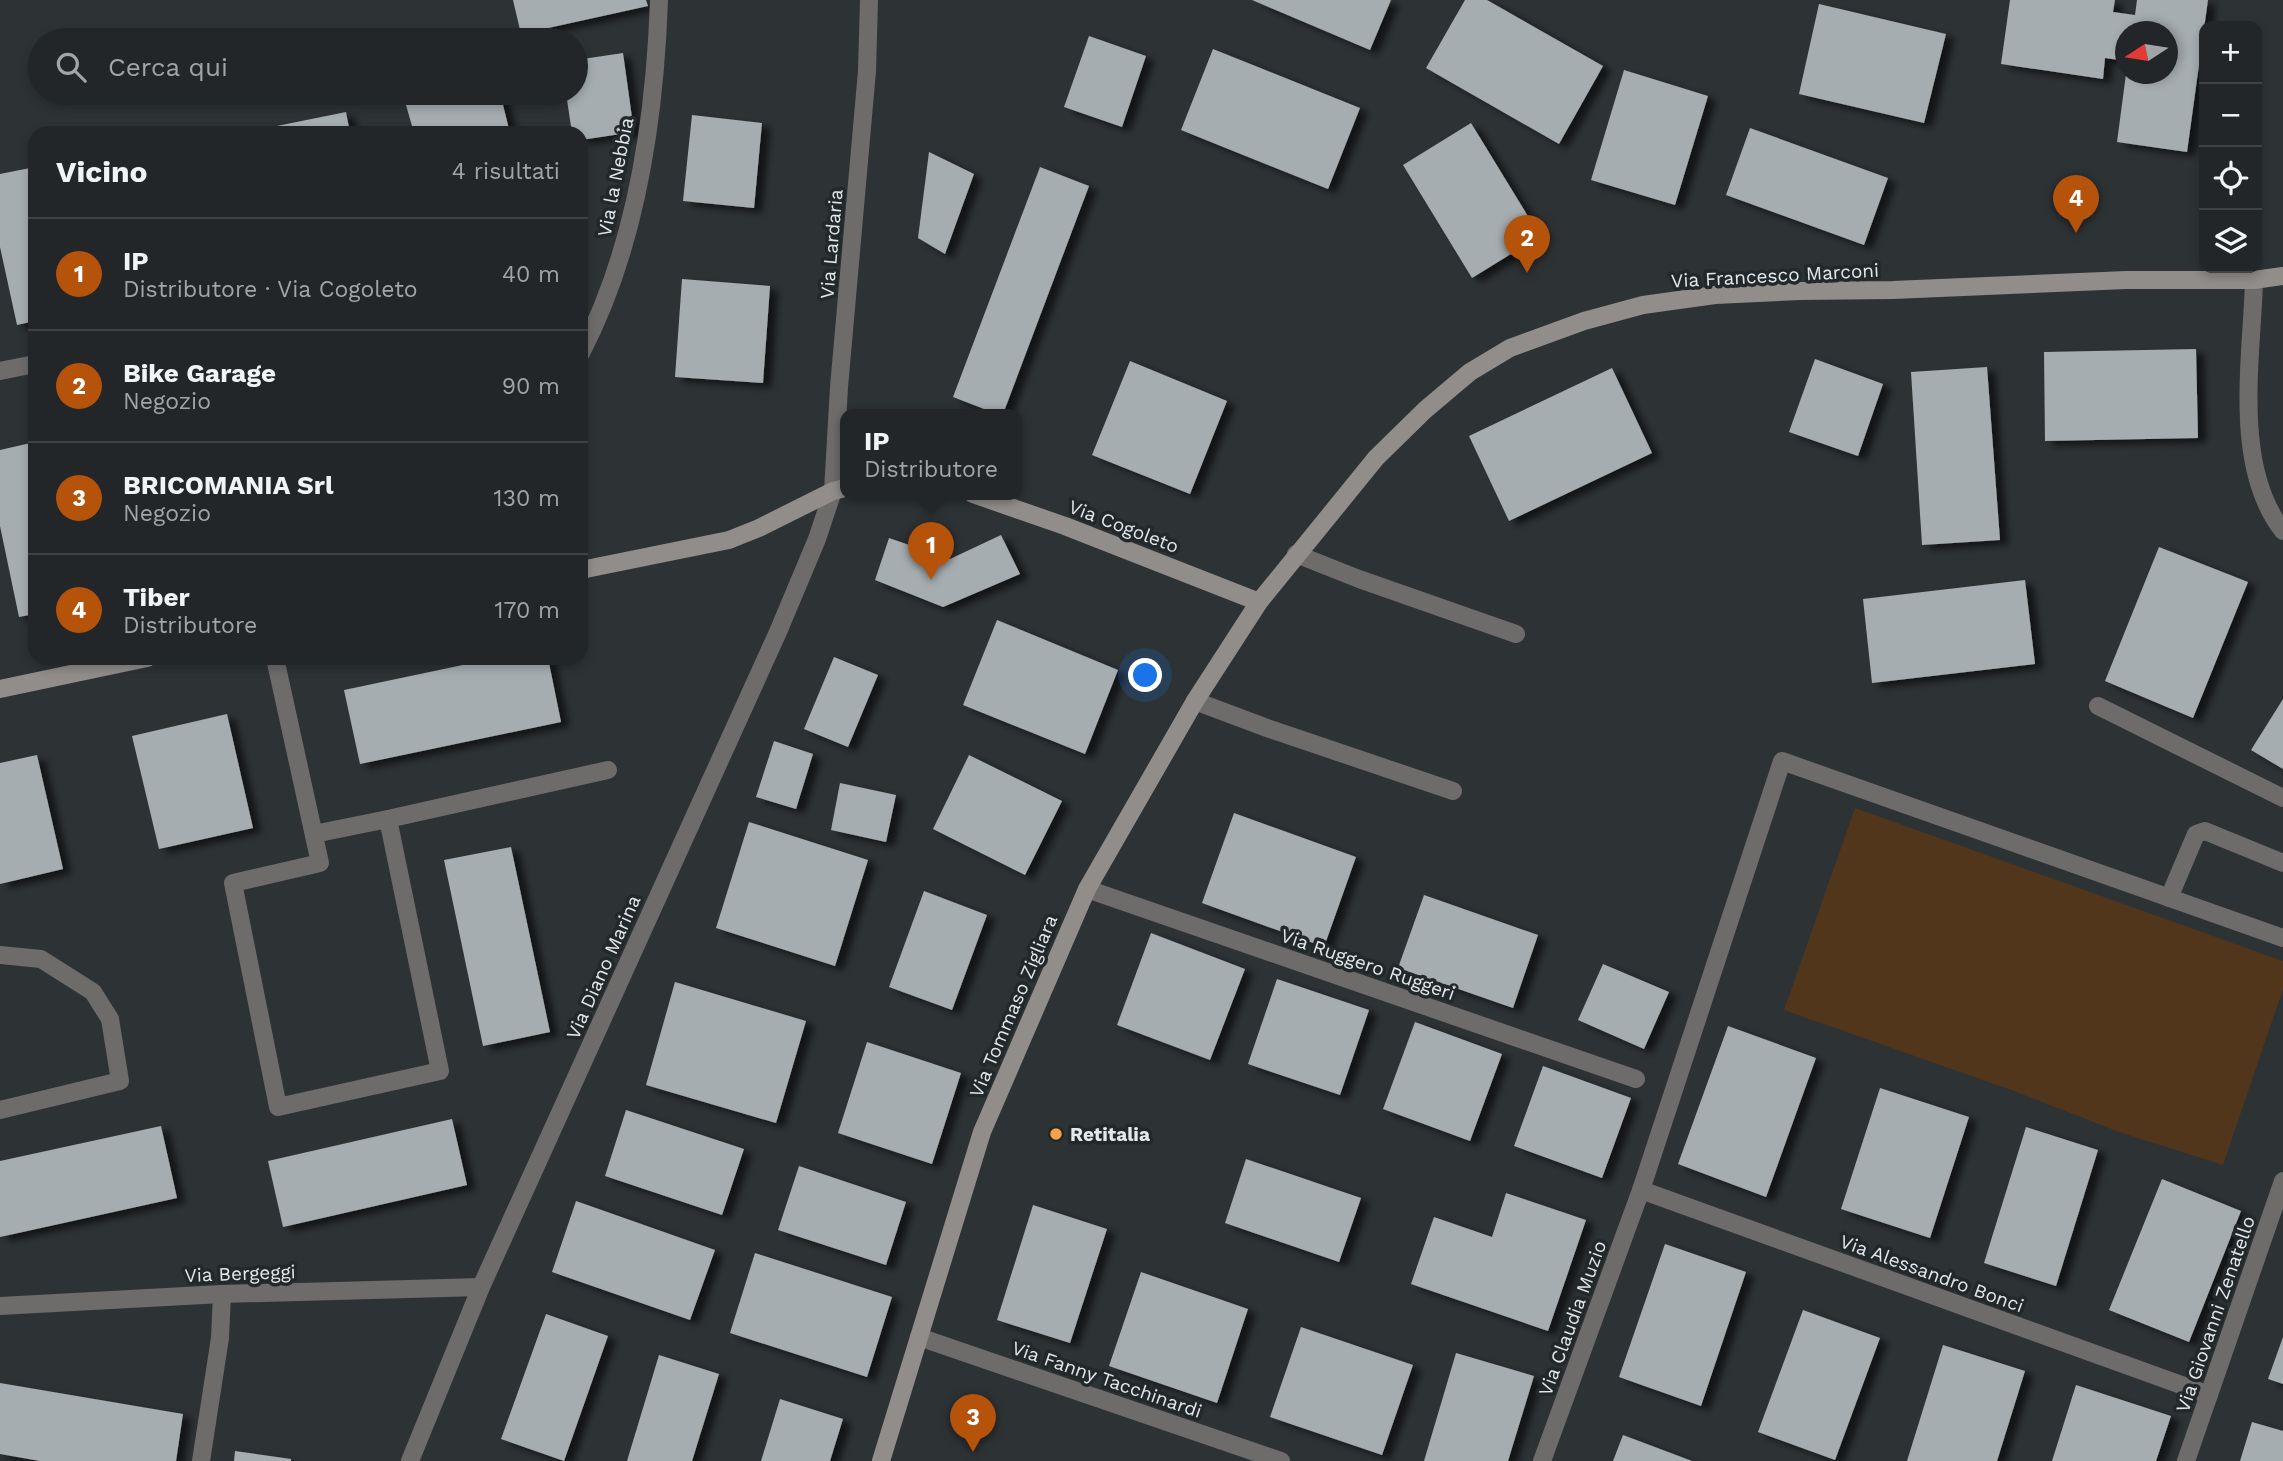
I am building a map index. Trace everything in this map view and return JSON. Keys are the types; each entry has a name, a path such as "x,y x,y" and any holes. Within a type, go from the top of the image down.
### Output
{"street":[{"name":"Via la Nebbia","path":"588,338 614,280 627,233 642,161 653,85 659,0"},
{"name":"Via Lardaria","path":"839,489 839,387 867,71 869,0"},
{"name":"Via Francesco Marconi","path":"1259,602 1376,458 1424,411 1470,372 1510,348 1584,321 1643,304 1715,295 2126,279 2254,280 2283,276"},
{"path":"2254,280 2250,444 2258,486 2283,531"},
{"path":"0,371 28,365"},
{"path":"588,569 729,540 839,489"},
{"name":"Via Diano Marina","path":"410,1461 481,1287 778,632 839,489"},
{"name":"Via Cogoleto","path":"991,500 1259,602"},
{"path":"1296,554 1516,634"},
{"name":"Via Tommaso Zigliara","path":"881,1461 982,1132 1087,889 1195,701 1259,602"},
{"path":"0,689 114,665"},
{"path":"277,665 320,863 233,883 278,1107 440,1071 388,819"},
{"path":"1195,701 1454,791"},
{"path":"2098,706 2283,798"},
{"name":"Via Claudia Muzio","path":"1542,1461 1642,1190 1782,761 2169,898"},
{"path":"314,834 608,770"},
{"path":"2283,863 2205,831 2200,832 2196,834 2169,898 2283,938"},
{"name":"Via Ruggero Ruggeri","path":"1087,889 1636,1079"},
{"path":"0,955 41,958 93,992 110,1019 120,1081 0,1110"},
{"name":"Via Giovanni Zenatello","path":"2186,1461 2283,1181"},
{"name":"Via Alessandro Bonci","path":"1642,1190 2209,1395"},
{"name":"Via Bergeggi","path":"0,1306 222,1294 481,1287"},
{"path":"201,1461 220,1338 222,1294"},
{"name":"Via Fanny Tacchinardi","path":"919,1337 1281,1461"}],"shaded area":[{"path":"1855,808 2283,961 2283,989 2223,1165 2119,1132 2014,1091 1784,1010"}],"building":[{"path":"513,0 646,0 648,6 548,28 520,28"},
{"path":"1252,0 1391,0 1370,50"},
{"path":"1465,0 1487,0 1603,66 1559,144 1426,68"},
{"path":"2010,0 2115,0 2113,12 2135,15 2137,0 2208,0 2205,21 2199,21 2199,65 2187,152 2117,142 2125,84 2178,84 2178,21 2115,21 2115,59 2105,58 2103,79 2001,64"},
{"path":"1819,4 1946,34 1924,123 1799,94"},
{"path":"1089,36 1146,56 1122,127 1064,107"},
{"path":"1213,49 1360,108 1328,189 1181,130"},
{"path":"623,53 634,132 588,139 588,126 571,126 568,105 588,105 588,58"},
{"path":"1624,70 1708,96 1675,205 1591,180"},
{"path":"406,105 503,105 508,126 412,126"},
{"path":"346,112 349,126 277,126"},
{"path":"692,115 762,123 754,208 683,201"},
{"path":"1471,123 1540,236 1472,278 1403,165"},
{"path":"1750,128 1888,178 1864,245 1726,195"},
{"path":"929,152 974,174 945,254 918,238"},
{"path":"1040,167 1089,186 1005,409 984,409 953,397"},
{"path":"28,168 28,323 17,325 0,247 0,174"},
{"path":"682,279 770,286 763,383 675,377"},
{"path":"2196,349 2198,438 2045,441 2044,352"},
{"path":"1815,359 1883,384 1858,456 1789,432"},
{"path":"1130,361 1227,401 1190,494 1092,455"},
{"path":"1987,367 2000,540 1922,545 1911,372"},
{"path":"1612,368 1652,453 1509,521 1469,436"},
{"path":"28,444 28,615 19,617 0,526 0,450"},
{"path":"1001,535 1020,574 943,607 875,580 889,538 950,559"},
{"path":"2159,547 2248,582 2193,718 2105,681"},
{"path":"2025,580 2035,664 1872,683 1863,599"},
{"path":"997,620 1118,670 1085,754 963,705"},
{"path":"834,657 878,675 848,747 804,729"},
{"path":"463,665 549,665 561,722 360,764 344,690"},
{"path":"2283,699 2283,769 2251,750"},
{"path":"227,714 253,828 159,849 132,736"},
{"path":"774,741 813,754 796,809 756,797"},
{"path":"37,755 63,869 0,884 0,763"},
{"path":"969,755 1062,801 1025,875 933,829"},
{"path":"840,783 896,795 886,842 831,830"},
{"path":"1234,813 1356,857 1324,947 1202,903"},
{"path":"749,822 868,860 835,966 716,928"},
{"path":"511,847 550,1032 483,1046 444,860"},
{"path":"924,891 987,915 952,1010 889,987"},
{"path":"1424,895 1538,935 1513,1008 1398,968"},
{"path":"1151,933 1245,969 1210,1060 1117,1025"},
{"path":"1603,964 1669,992 1644,1049 1578,1020"},
{"path":"1277,979 1369,1010 1340,1095 1248,1064"},
{"path":"675,982 806,1021 776,1123 646,1085"},
{"path":"1415,1022 1502,1054 1470,1141 1383,1109"},
{"path":"1728,1026 1816,1058 1766,1197 1678,1164"},
{"path":"867,1042 961,1073 932,1164 838,1133"},
{"path":"1543,1066 1631,1098 1602,1178 1514,1146"},
{"path":"1880,1088 1969,1117 1930,1238 1841,1209"},
{"path":"626,1110 744,1149 722,1215 605,1176"},
{"path":"452,1119 467,1185 283,1227 268,1161"},
{"path":"161,1126 177,1198 0,1237 0,1161"},
{"path":"2026,1127 2098,1150 2056,1286 1984,1263"},
{"path":"1246,1159 1361,1198 1339,1262 1225,1223"},
{"path":"799,1166 906,1202 886,1265 778,1230"},
{"path":"2162,1179 2241,1211 2189,1342 2109,1310"},
{"path":"1506,1193 1586,1220 1548,1331 1411,1284 1434,1217 1492,1237"},
{"path":"576,1201 715,1250 690,1320 552,1272"},
{"path":"1033,1205 1107,1229 1070,1343 997,1320"},
{"path":"1665,1244 1746,1272 1701,1406 1619,1377"},
{"path":"755,1253 892,1297 867,1377 730,1333"},
{"path":"1141,1272 1248,1309 1217,1403 1109,1366"},
{"path":"1803,1310 1880,1338 1835,1460 1758,1432"},
{"path":"546,1314 608,1336 564,1461 501,1439"},
{"path":"1301,1327 1413,1365 1382,1455 1270,1417"},
{"path":"2283,1337 2283,1384 2268,1379"},
{"path":"1943,1345 2025,1371 1997,1461 1907,1461"},
{"path":"1456,1353 1534,1376 1508,1461 1424,1461"},
{"path":"659,1355 719,1374 692,1461 627,1461"},
{"path":"0,1383 183,1414 176,1461 40,1461 0,1454"},
{"path":"2076,1385 2171,1416 2156,1461 2052,1461"},
{"path":"780,1399 843,1419 830,1461 761,1461"},
{"path":"2252,1422 2283,1431 2283,1461 2240,1461"},
{"path":"1623,1435 1692,1461 1613,1461"},
{"path":"235,1451 291,1459 291,1461 234,1461"}],"place":[{"name":"Tiber","path":"2076,233"},
{"name":"Bike Garage","path":"1527,273"},
{"name":"IP","path":"931,580"},
{"name":"Retitalia","path":"1056,1134"},
{"name":"BRICOMANIA Srl","path":"973,1452"}]}
